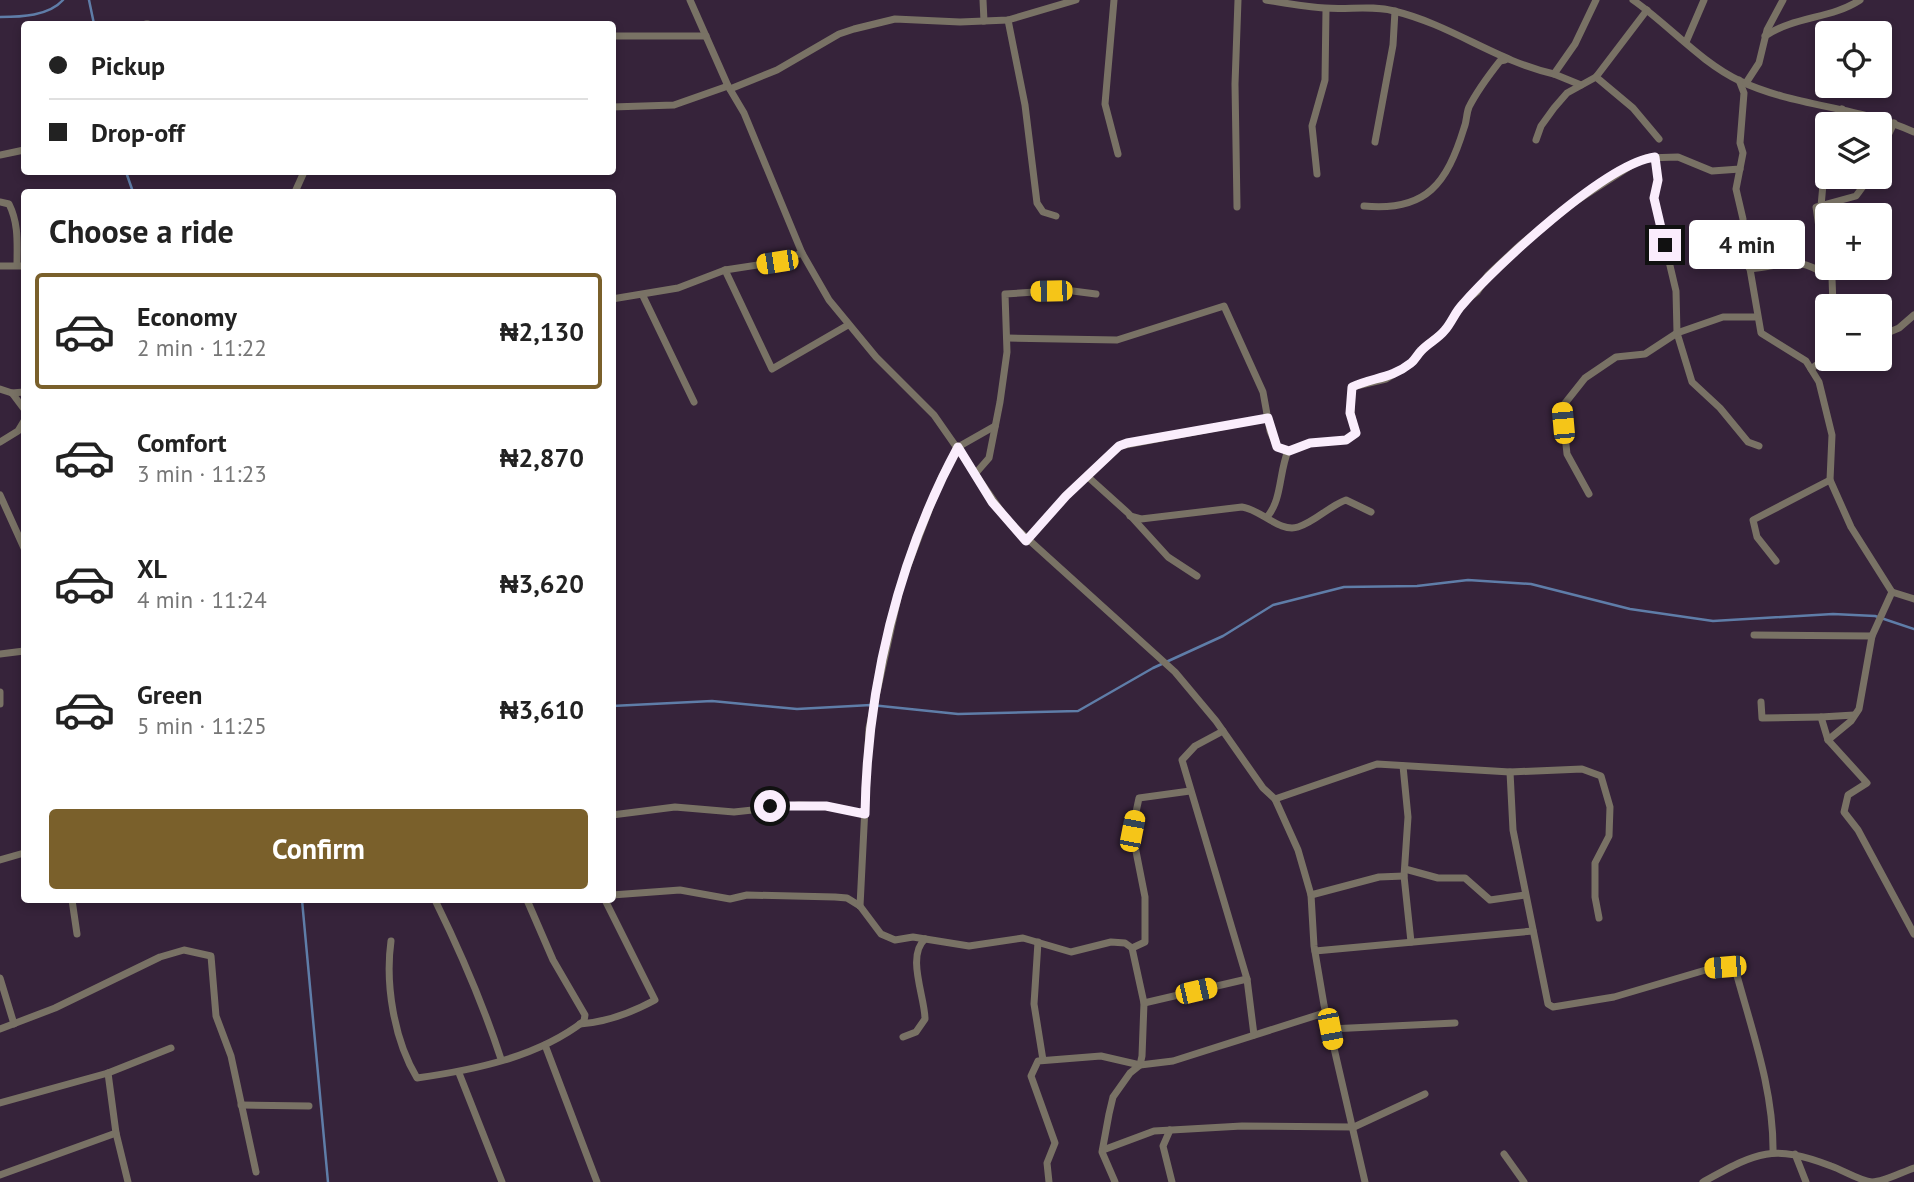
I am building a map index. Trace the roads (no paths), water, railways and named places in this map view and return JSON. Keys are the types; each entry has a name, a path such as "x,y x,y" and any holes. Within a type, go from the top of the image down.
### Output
{"street":[{"path":"690,0 729,88 744,113 802,253 848,325 925,405 958,447 992,502 1026,541 1175,672 1223,731 1263,788 1275,799 1298,850 1311,895 1315,951 1326,1012 1354,1127 1364,1182"},
{"path":"983,0 984,21"},
{"path":"616,107 674,105 729,88 777,70 839,34 895,19 1008,20 1076,0"},
{"path":"1114,0 1105,104 1118,154"},
{"path":"1237,207 1235,84 1238,0"},
{"path":"1266,0 1326,9 1374,8 1395,11 1456,32 1505,60 1581,85"},
{"path":"1554,74 1575,44 1596,0"},
{"path":"1633,0 1715,66 1742,82 1786,98 1842,109 1894,123 1914,132"},
{"path":"1686,42 1704,0"},
{"path":"1742,82 1759,63 1765,36 1783,0"},
{"path":"1765,36 1789,22 1830,14 1860,0"},
{"path":"1317,174 1312,126 1325,80 1326,9"},
{"path":"1536,140 1541,125 1554,108 1567,93 1596,77 1647,10"},
{"path":"1375,142 1394,45 1395,11"},
{"path":"1008,20 1026,104 1037,203 1043,212 1056,216"},
{"path":"616,36 706,36"},
{"path":"1364,206 1392,207 1436,189 1453,156 1470,105 1491,72 1500,61 1505,60"},
{"path":"1596,77 1633,108 1658,139"},
{"path":"1742,82 1744,93 1740,169 1736,190 1743,219 1742,258 1750,269 1756,317 1761,333 1773,343 1798,355 1819,382 1830,419 1830,480 1851,527 1892,592 1914,599"},
{"path":"1744,93 1755,87"},
{"path":"1892,127 1894,123"},
{"path":"0,155 21,151"},
{"path":"1007,338 1117,340 1224,306 1263,391 1277,447 1289,451 1310,443 1351,438 1356,433 1350,413 1352,387 1386,379 1413,362 1422,349 1445,330 1464,302 1477,292 1488,275 1520,245 1604,182 1634,163 1655,157 1678,157 1712,171 1740,169"},
{"path":"1655,157 1658,180 1654,198 1676,291 1676,333 1692,382 1720,408 1748,442 1759,446"},
{"path":"1832,203 1856,196 1861,189"},
{"path":"0,202 9,204 12,210 18,232 21,265 0,266"},
{"path":"616,299 643,296 704,280 725,271 777,262 802,253"},
{"path":"1750,269 1796,261 1815,269"},
{"path":"725,271 772,369 848,325"},
{"path":"975,474 989,458 995,426 1007,338 1005,294 1065,290 1096,294"},
{"path":"643,296 694,402"},
{"path":"1892,331 1914,315"},
{"path":"1589,494 1567,454 1562,407 1585,378 1615,357 1645,354 1676,333 1723,317 1756,317"},
{"path":"1811,369 1815,366"},
{"path":"0,388 12,393 21,392"},
{"path":"12,393 21,405"},
{"path":"1026,541 1119,446 1268,418"},
{"path":"1,439 18,431 21,426"},
{"path":"860,906 869,728 901,584 942,476 958,447 995,426"},
{"path":"1267,517 1276,505 1282,466 1289,451"},
{"path":"1087,476 1130,516 1168,557 1197,576"},
{"path":"1776,561 1757,537 1753,520 1830,480"},
{"path":"0,495 21,541"},
{"path":"1130,516 1141,519 1242,507 1252,508 1282,525 1296,528 1346,500 1371,512"},
{"path":"1828,740 1859,709 1872,636 1892,592"},
{"path":"1754,635 1872,636"},
{"path":"0,654 21,651"},
{"path":"0,692 0,704"},
{"path":"1761,702 1762,718 1854,715"},
{"path":"1821,718 1828,740 1867,783 1848,795 1844,812 1858,830 1914,934"},
{"path":"1223,731 1195,746 1182,760 1189,791 1206,836 1247,979 1254,1035"},
{"path":"1275,799 1317,787 1367,765 1510,772 1582,769 1601,776 1610,807 1609,836 1595,863 1595,897 1599,918"},
{"path":"1403,766 1408,817 1405,873 1411,942"},
{"path":"1510,772 1513,830 1550,1006 1614,997 1709,969 1725,967 1736,972 1774,1124 1773,1153"},
{"path":"1132,948 1145,942 1144,897 1132,831 1139,797 1189,791"},
{"path":"616,814 675,807 734,812 799,805 826,806 865,814"},
{"path":"0,860 21,854"},
{"path":"1311,895 1405,873 1438,878 1465,878 1490,900 1525,895"},
{"path":"616,895 680,890 730,900 760,895 847,898 860,906 888,938 925,939 969,946 1016,938 1070,952 1111,942 1125,943 1132,948 1144,1003 1140,1065 1130,1073 1113,1097 1103,1150 1103,1160 1115,1182"},
{"path":"72,903 77,934"},
{"path":"436,903 455,942 468,979 482,1002 501,1059"},
{"path":"391,941 388,963 398,1030 408,1063 417,1078 459,1073 545,1045 579,1024 585,1015 553,960 528,903"},
{"path":"579,1024 600,1022 634,1011 655,1000 606,903"},
{"path":"1315,951 1533,931"},
{"path":"903,1037 916,1032 925,1019 917,960 920,944 925,939"},
{"path":"1038,942 1034,1004 1043,1060"},
{"path":"0,1029 55,1009 160,957 184,950 211,957 216,1016 231,1056 256,1171"},
{"path":"0,978 14,1024"},
{"path":"1144,1003 1247,979"},
{"path":"1049,1182 1047,1164 1055,1143 1031,1076 1035,1063 1043,1060 1115,1057 1140,1065 1173,1061 1326,1012"},
{"path":"1330,1029 1455,1023"},
{"path":"545,1045 597,1182"},
{"path":"0,1102 108,1073 171,1048"},
{"path":"108,1073 116,1133 128,1182"},
{"path":"459,1073 502,1182"},
{"path":"1103,1150 1154,1131 1242,1126 1354,1127 1425,1094"},
{"path":"241,1105 309,1106"},
{"path":"1170,1130 1163,1146 1172,1182"},
{"path":"0,1175 116,1133"},
{"path":"1703,1182 1712,1180 1745,1158 1773,1153 1795,1154 1872,1182 1914,1168"},
{"path":"1504,1154 1524,1182"},
{"path":"1795,1154 1806,1182"}],"waterway":[{"path":"0,17 42,12 63,0"},
{"path":"89,0 93,21"},
{"path":"127,175 132,189"},
{"path":"616,706 712,701 797,709 871,705 958,714 1078,711 1153,668 1223,636 1273,605 1344,587 1417,586 1468,580 1531,584 1630,609 1713,621 1833,614 1875,616 1914,629"},
{"path":"302,903 328,1182"}]}
